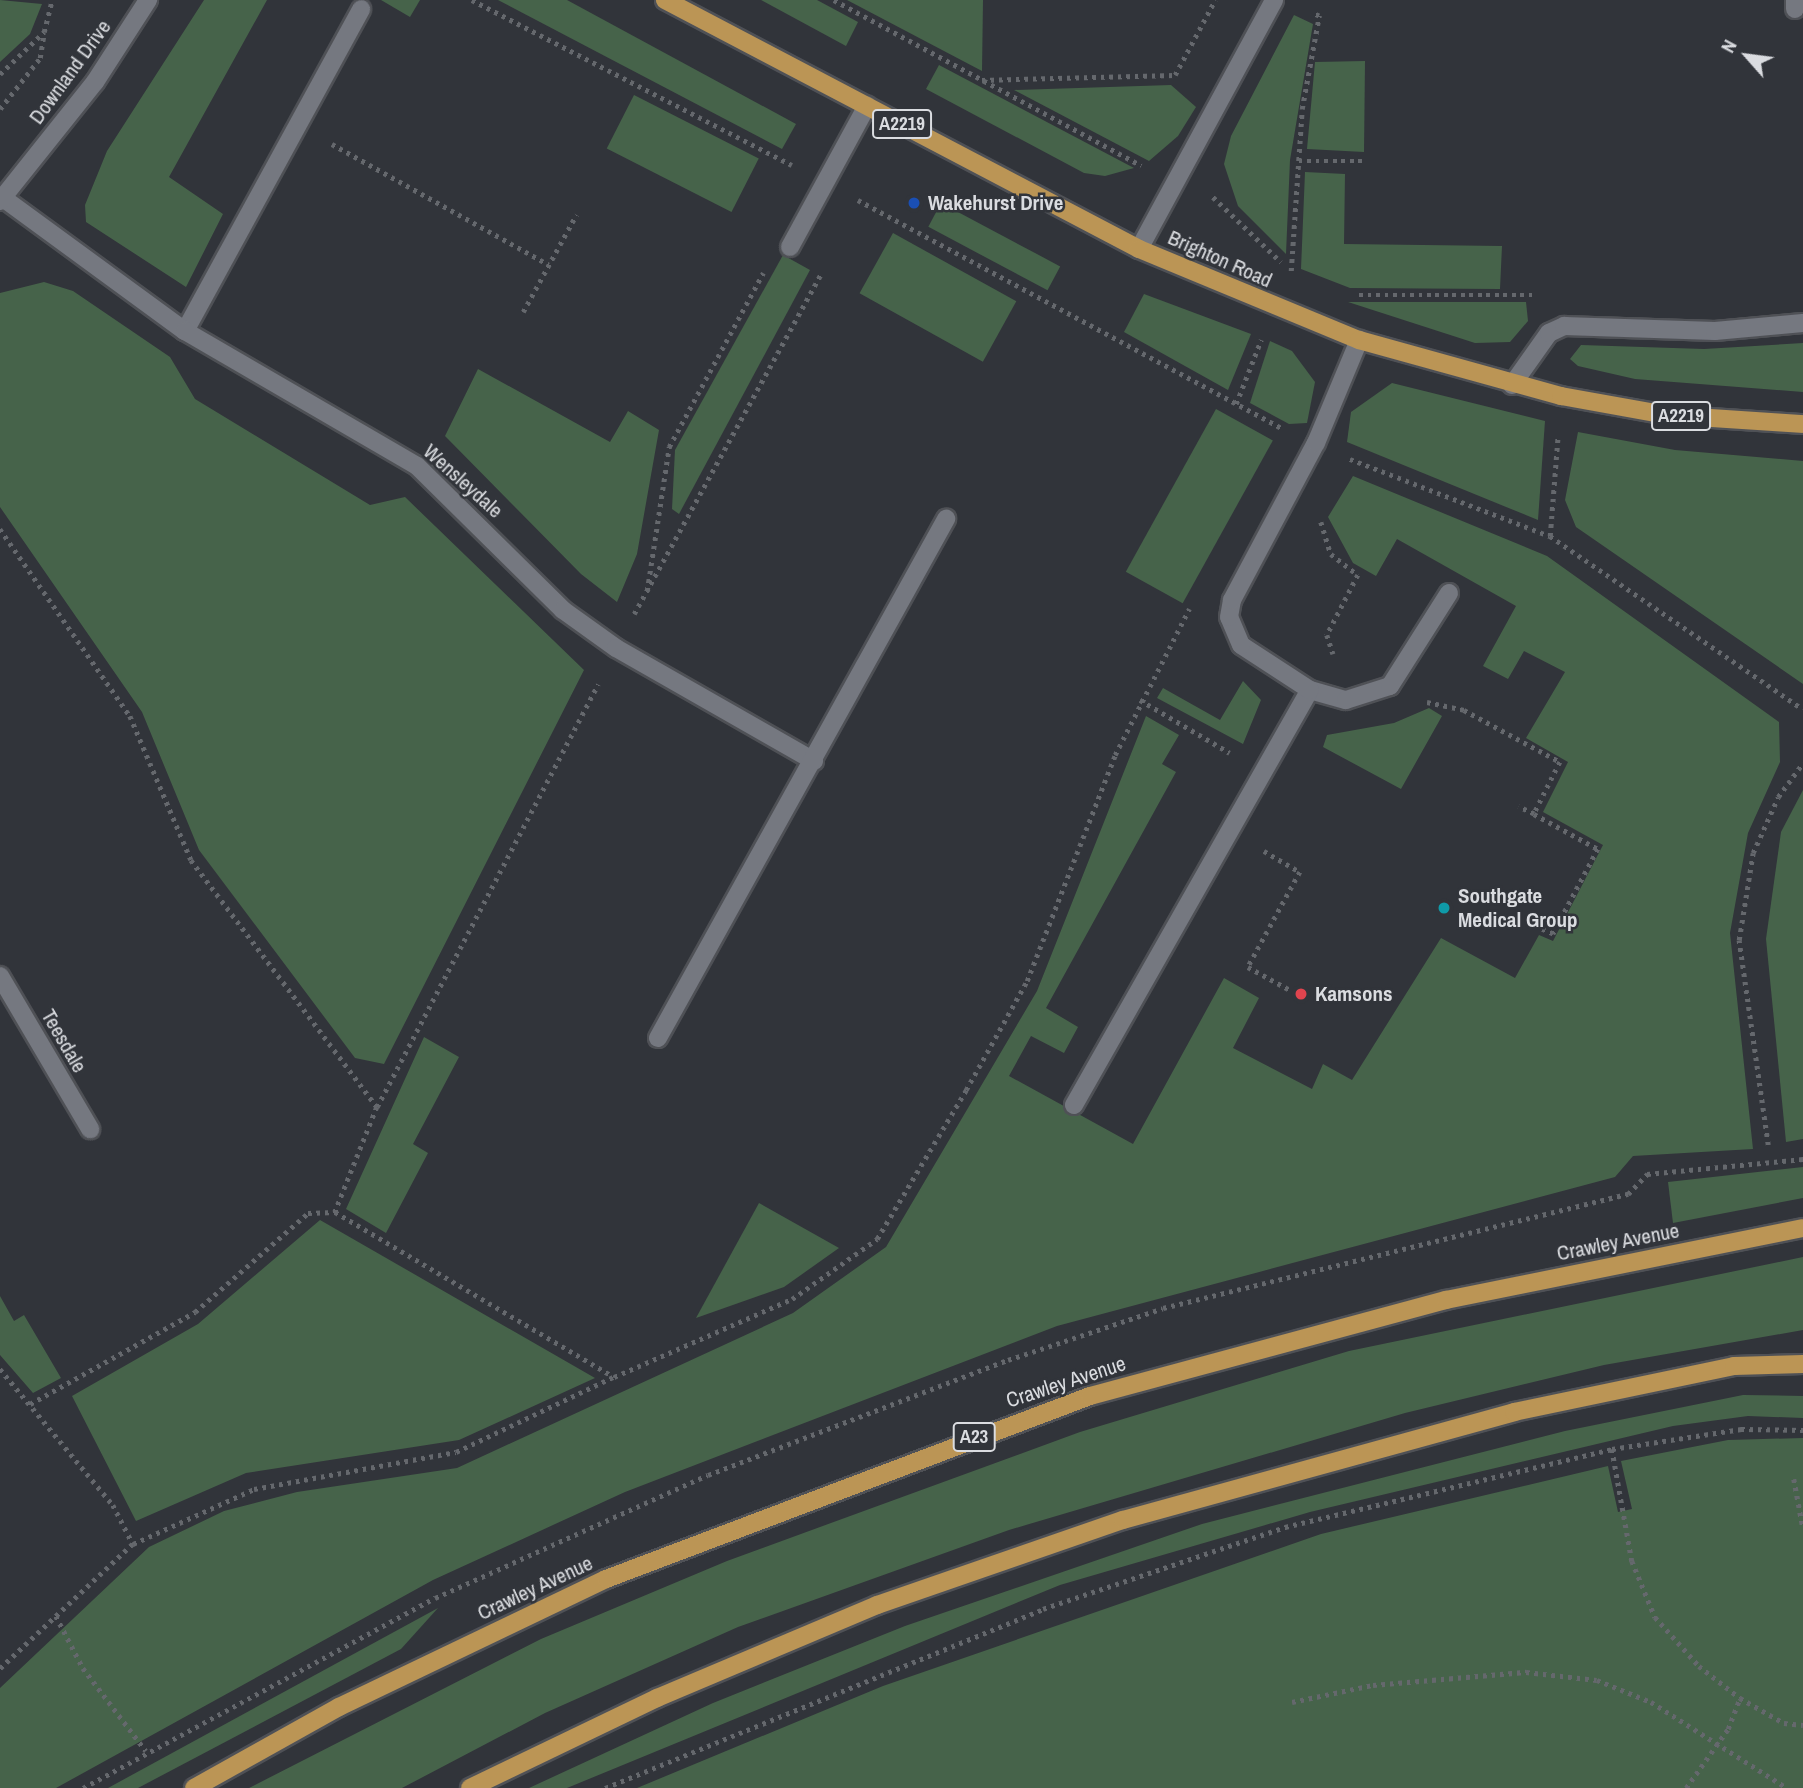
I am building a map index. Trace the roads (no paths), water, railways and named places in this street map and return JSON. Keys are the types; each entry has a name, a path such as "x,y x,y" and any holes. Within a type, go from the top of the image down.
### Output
{"main road":[{"name":"Brighton Road","path":"664,0 1139,249 1359,341 1511,385 1561,396 1667,415 1803,424"},
{"name":"Crawley Avenue","path":"194,1788 339,1707 606,1579 1090,1395 1446,1300 1803,1228"},
{"path":"470,1788 657,1698 877,1605 1123,1520 1291,1468 1514,1412 1734,1366 1803,1364"}],"street":[{"name":"Downland Drive","path":"1,200 95,82 148,0"},
{"path":"1139,249 1274,0"},
{"path":"185,331 360,9"},
{"path":"790,247 867,106"},
{"name":"Wensleydale","path":"1,200 185,331 417,466 563,610 616,648 814,761"},
{"path":"1511,385 1549,333 1564,326 1714,331 1803,323"},
{"path":"1359,341 1317,443 1232,600 1230,617 1241,645 1310,690 1346,700 1390,686 1448,593"},
{"path":"658,1038 946,519"},
{"path":"1074,1105 1310,690"},
{"name":"Teesdale","path":"0,976 90,1129"}],"place":[{"name":"Wakehurst Drive","path":"914,203"},
{"name":"Southgate Medical Group","path":"1444,908"},
{"name":"Kamsons","path":"1301,994"}]}
